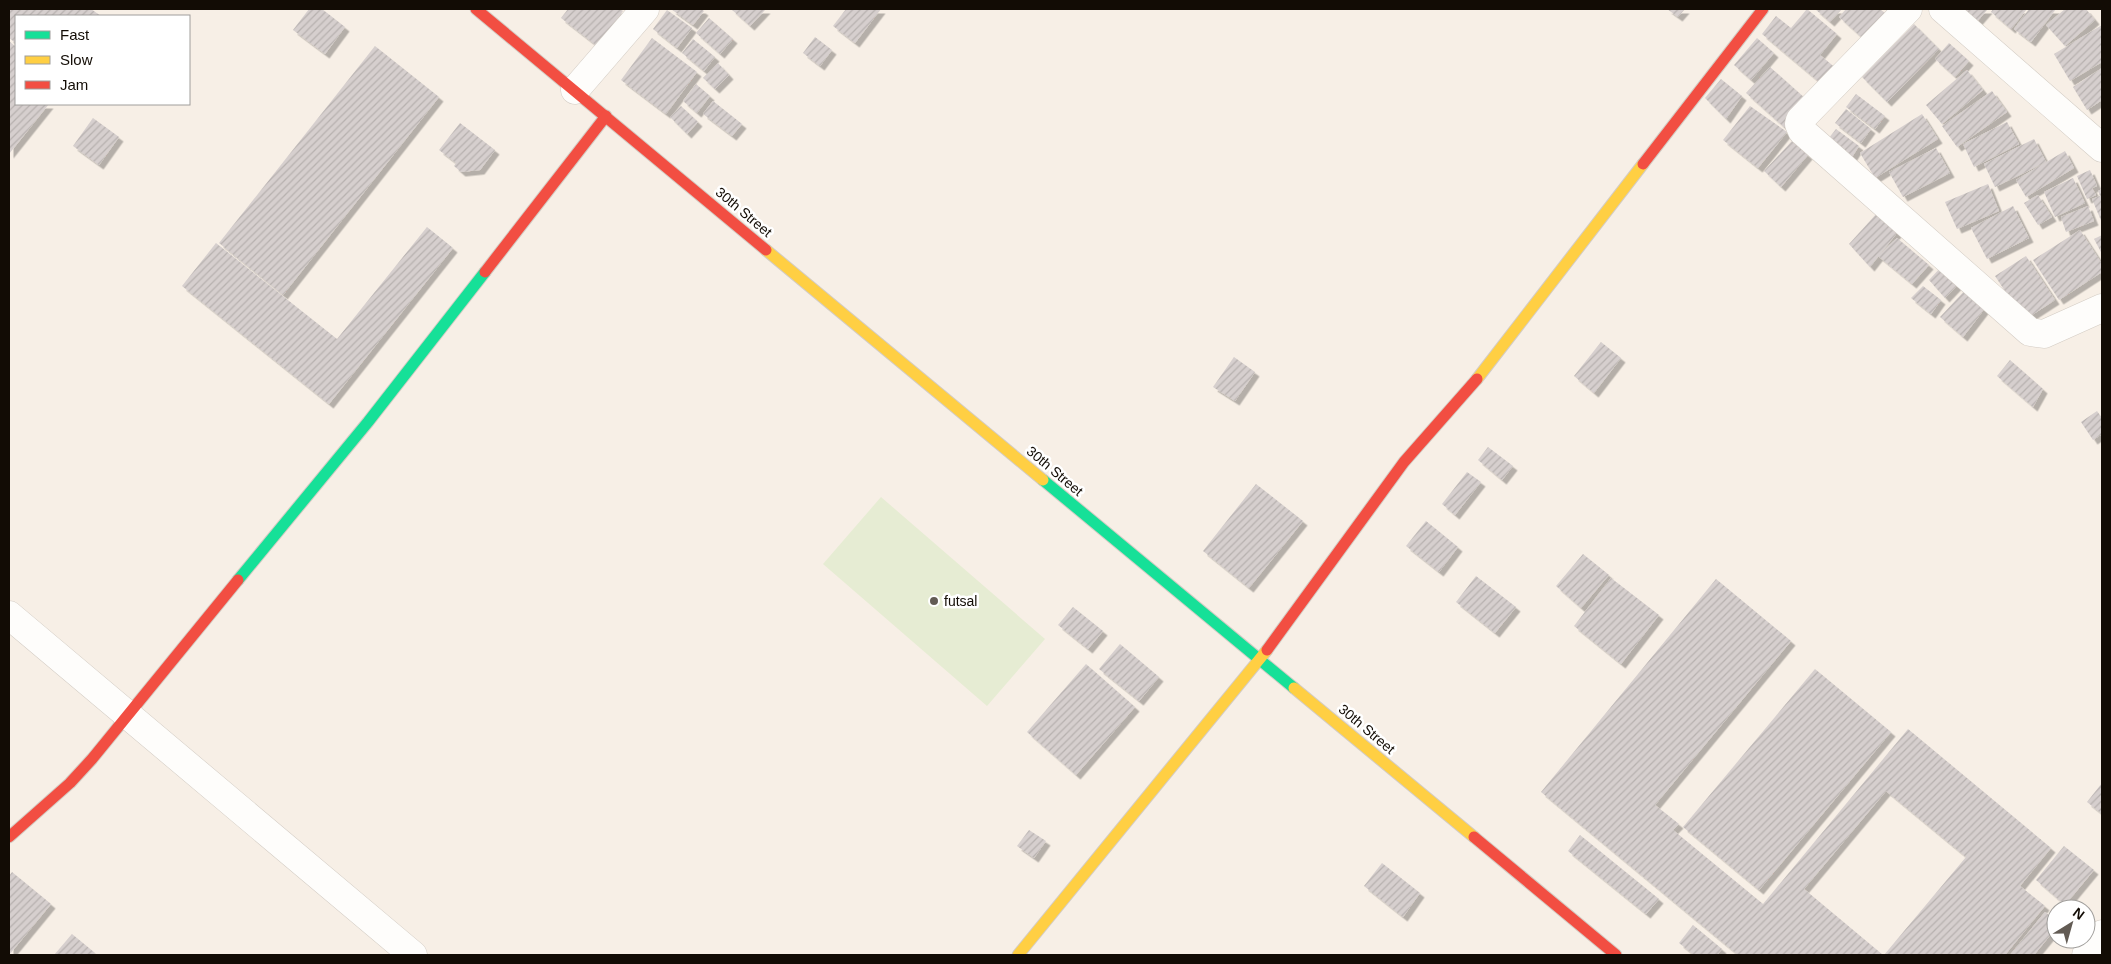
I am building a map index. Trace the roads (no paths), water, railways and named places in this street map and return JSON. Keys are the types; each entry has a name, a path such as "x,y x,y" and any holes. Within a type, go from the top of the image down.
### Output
{"street":[{"name":"30th Street","path":"476,9 576,90 1259,661 1616,955"},
{"path":"576,90 645,9"},
{"path":"1018,955 1259,661 1404,462 1478,378 1763,9"},
{"path":"1908,9 1800,120 1799,124 1802,131 2030,332 2044,334 2102,308"},
{"path":"1943,9 2102,148"},
{"path":"9,837 70,782 127,715 368,422 606,116"},
{"path":"9,615 413,955"},
{"path":"2086,955 2102,934"}],"place":[{"name":"futsal","path":"934,601"}]}
